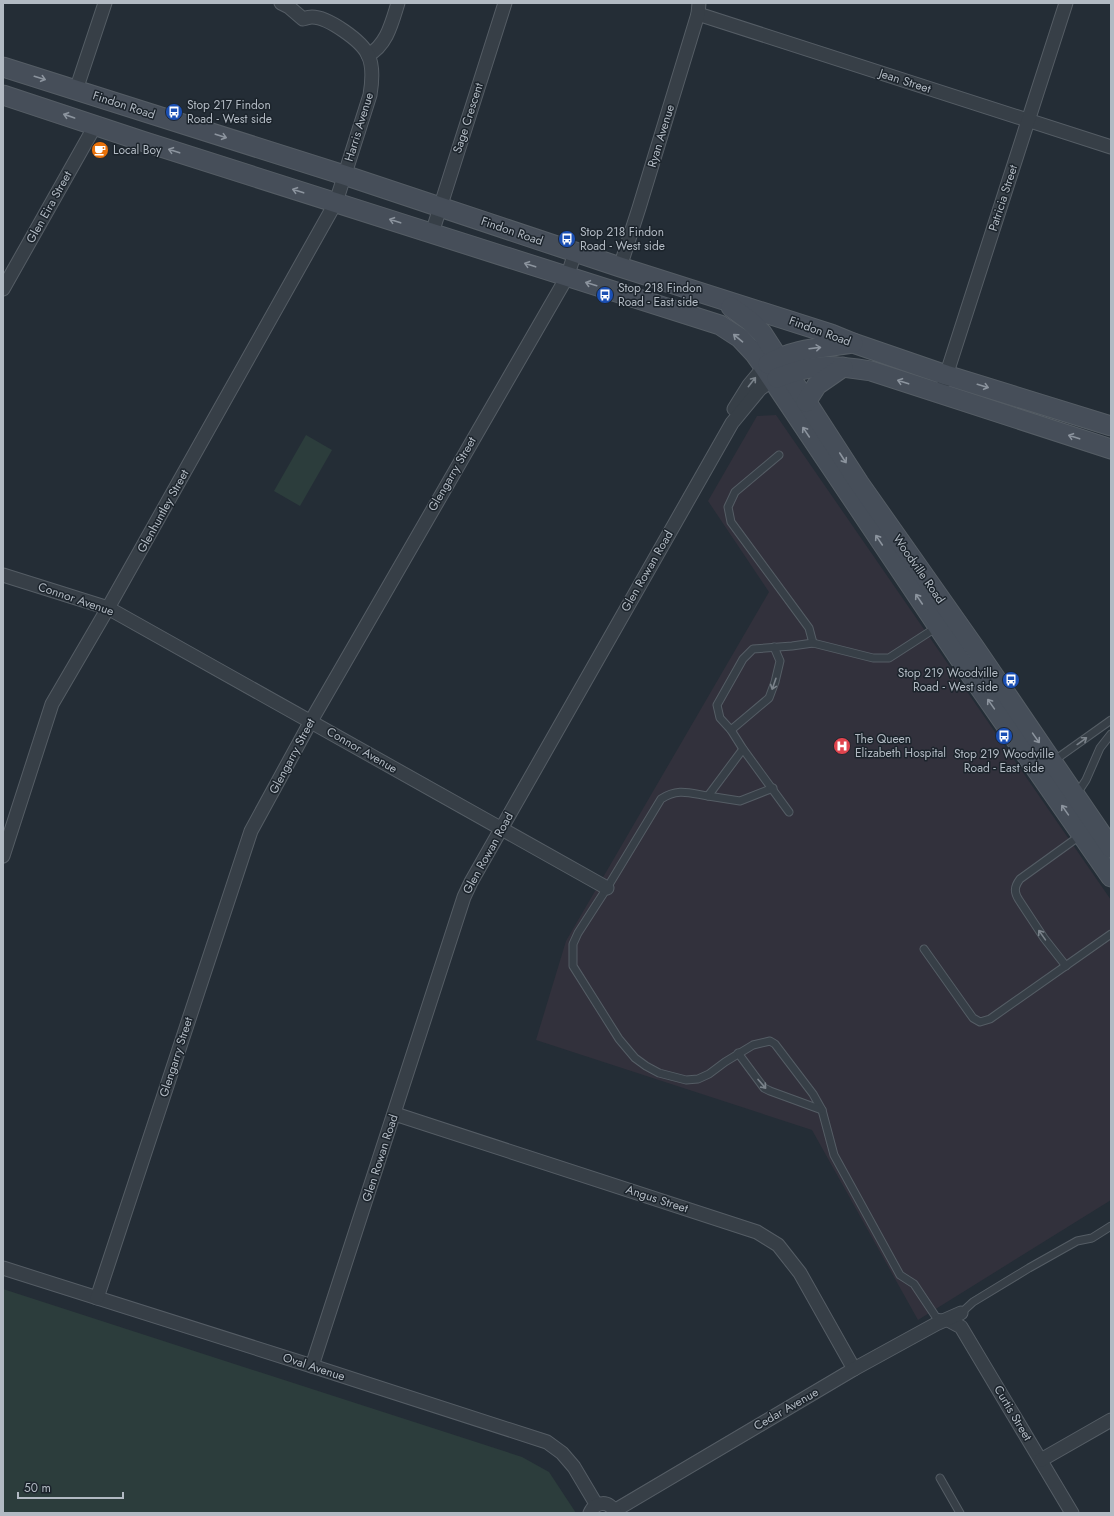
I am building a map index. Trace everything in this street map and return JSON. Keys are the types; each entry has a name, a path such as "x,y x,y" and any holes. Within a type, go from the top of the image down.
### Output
{"main road":[{"name":"Findon Road","path":"3,67 344,175 575,253 831,334 946,375 1111,426"},
{"path":"76,90 95,124"},
{"path":"3,95 720,325 740,338 775,370 819,366 844,367 871,371 1111,449"},
{"name":"Woodville Road","path":"720,298 750,320 762,333 775,370 945,622 1082,835 1111,877"},
{"path":"775,370 800,350 853,343"},
{"path":"806,402 817,385 844,367"},
{"name":"Woodville Road","path":"775,370 806,402 860,483 945,622 1052,762 1111,848"}],"street":[{"path":"76,90 105,3"},
{"path":"281,3 289,7 304,19 308,17 316,17 334,24 346,32 368,55 378,49 386,36 398,3"},
{"name":"Sage Crescent","path":"432,233 505,3"},
{"name":"Patricia Street","path":"940,393 1066,3"},
{"name":"Jean Street","path":"699,9 1111,147"},
{"name":"Ryan Avenue","path":"620,267 640,208 699,9"},
{"name":"Harris Avenue","path":"344,175 370,96 372,82 368,55"},
{"name":"Glen Eira Street","path":"3,289 92,133 95,124"},
{"name":"Glenhuntley Street","path":"3,856 52,704 108,608 336,202 344,175"},
{"name":"Glengarry Street","path":"97,1298 251,831 310,720 567,277 575,253"},
{"name":"Glen Rowan Road","path":"312,1366 395,1114 464,897 471,882 732,423 735,407 749,385 775,370"},
{"name":"Connor Avenue","path":"3,575 108,608 607,888"},
{"name":"Angus Street","path":"395,1114 756,1232 778,1245 800,1273 854,1369"},
{"name":"Oval Avenue","path":"3,1268 547,1442 562,1453 574,1467 593,1509"},
{"name":"Cedar Avenue","path":"615,1512 854,1369 936,1324 961,1314"},
{"name":"Curtis Street","path":"948,1320 961,1327 1072,1513"},
{"path":"1041,1460 1111,1420"},
{"path":"593,1509 604,1503 610,1506 615,1512"}],"lane":[{"path":"779,454 735,492 728,507 731,522 809,628 813,643"},
{"path":"789,812 731,730 720,718 717,706 743,659 753,649 813,643 873,658 889,658 945,622"},
{"path":"731,730 769,698 780,661 774,647"},
{"path":"1052,762 1111,720"},
{"path":"1075,796 1086,780 1100,748 1111,734"},
{"path":"708,796 743,749"},
{"path":"773,788 740,801 682,791 670,793 661,799 578,933 573,944 573,966 619,1039 635,1058 659,1073 686,1080 698,1080 738,1053 753,1045 770,1041 775,1044 813,1094 822,1110 834,1155 900,1275 914,1284 936,1316 948,1320"},
{"path":"1066,966 1044,938 1015,894 1015,889 1020,879 1082,835"},
{"path":"924,949 973,1018 980,1022 990,1019 1111,934"},
{"path":"738,1053 764,1088 822,1110"},
{"path":"961,1314 972,1302 1029,1268 1077,1241 1092,1238 1111,1228"},
{"path":"940,1478 960,1513"}],"shaded area":[{"name":"The Queen Elizabeth Hospital","path":"776,415 1111,900 1111,1200 918,1320 812,1130 536,1040 566,941 769,592 708,501 757,416"},
{"path":"306,435 332,450 300,506 274,491"},
{"path":"3,1289 522,1457 549,1472 576,1513 3,1513"}],"place":[{"name":"Stop 217 Findon Road - West side","path":"174,112"},
{"name":"Local Boy","path":"100,150"},
{"name":"Stop 218 Findon Road - West side","path":"567,239"},
{"name":"Stop 218 Findon Road - East side","path":"605,295"},
{"name":"Stop 219 Woodville Road - West side","path":"1011,680"},
{"name":"Stop 219 Woodville Road - East side","path":"1004,736"},
{"name":"The Queen Elizabeth Hospital","path":"842,746"}]}
